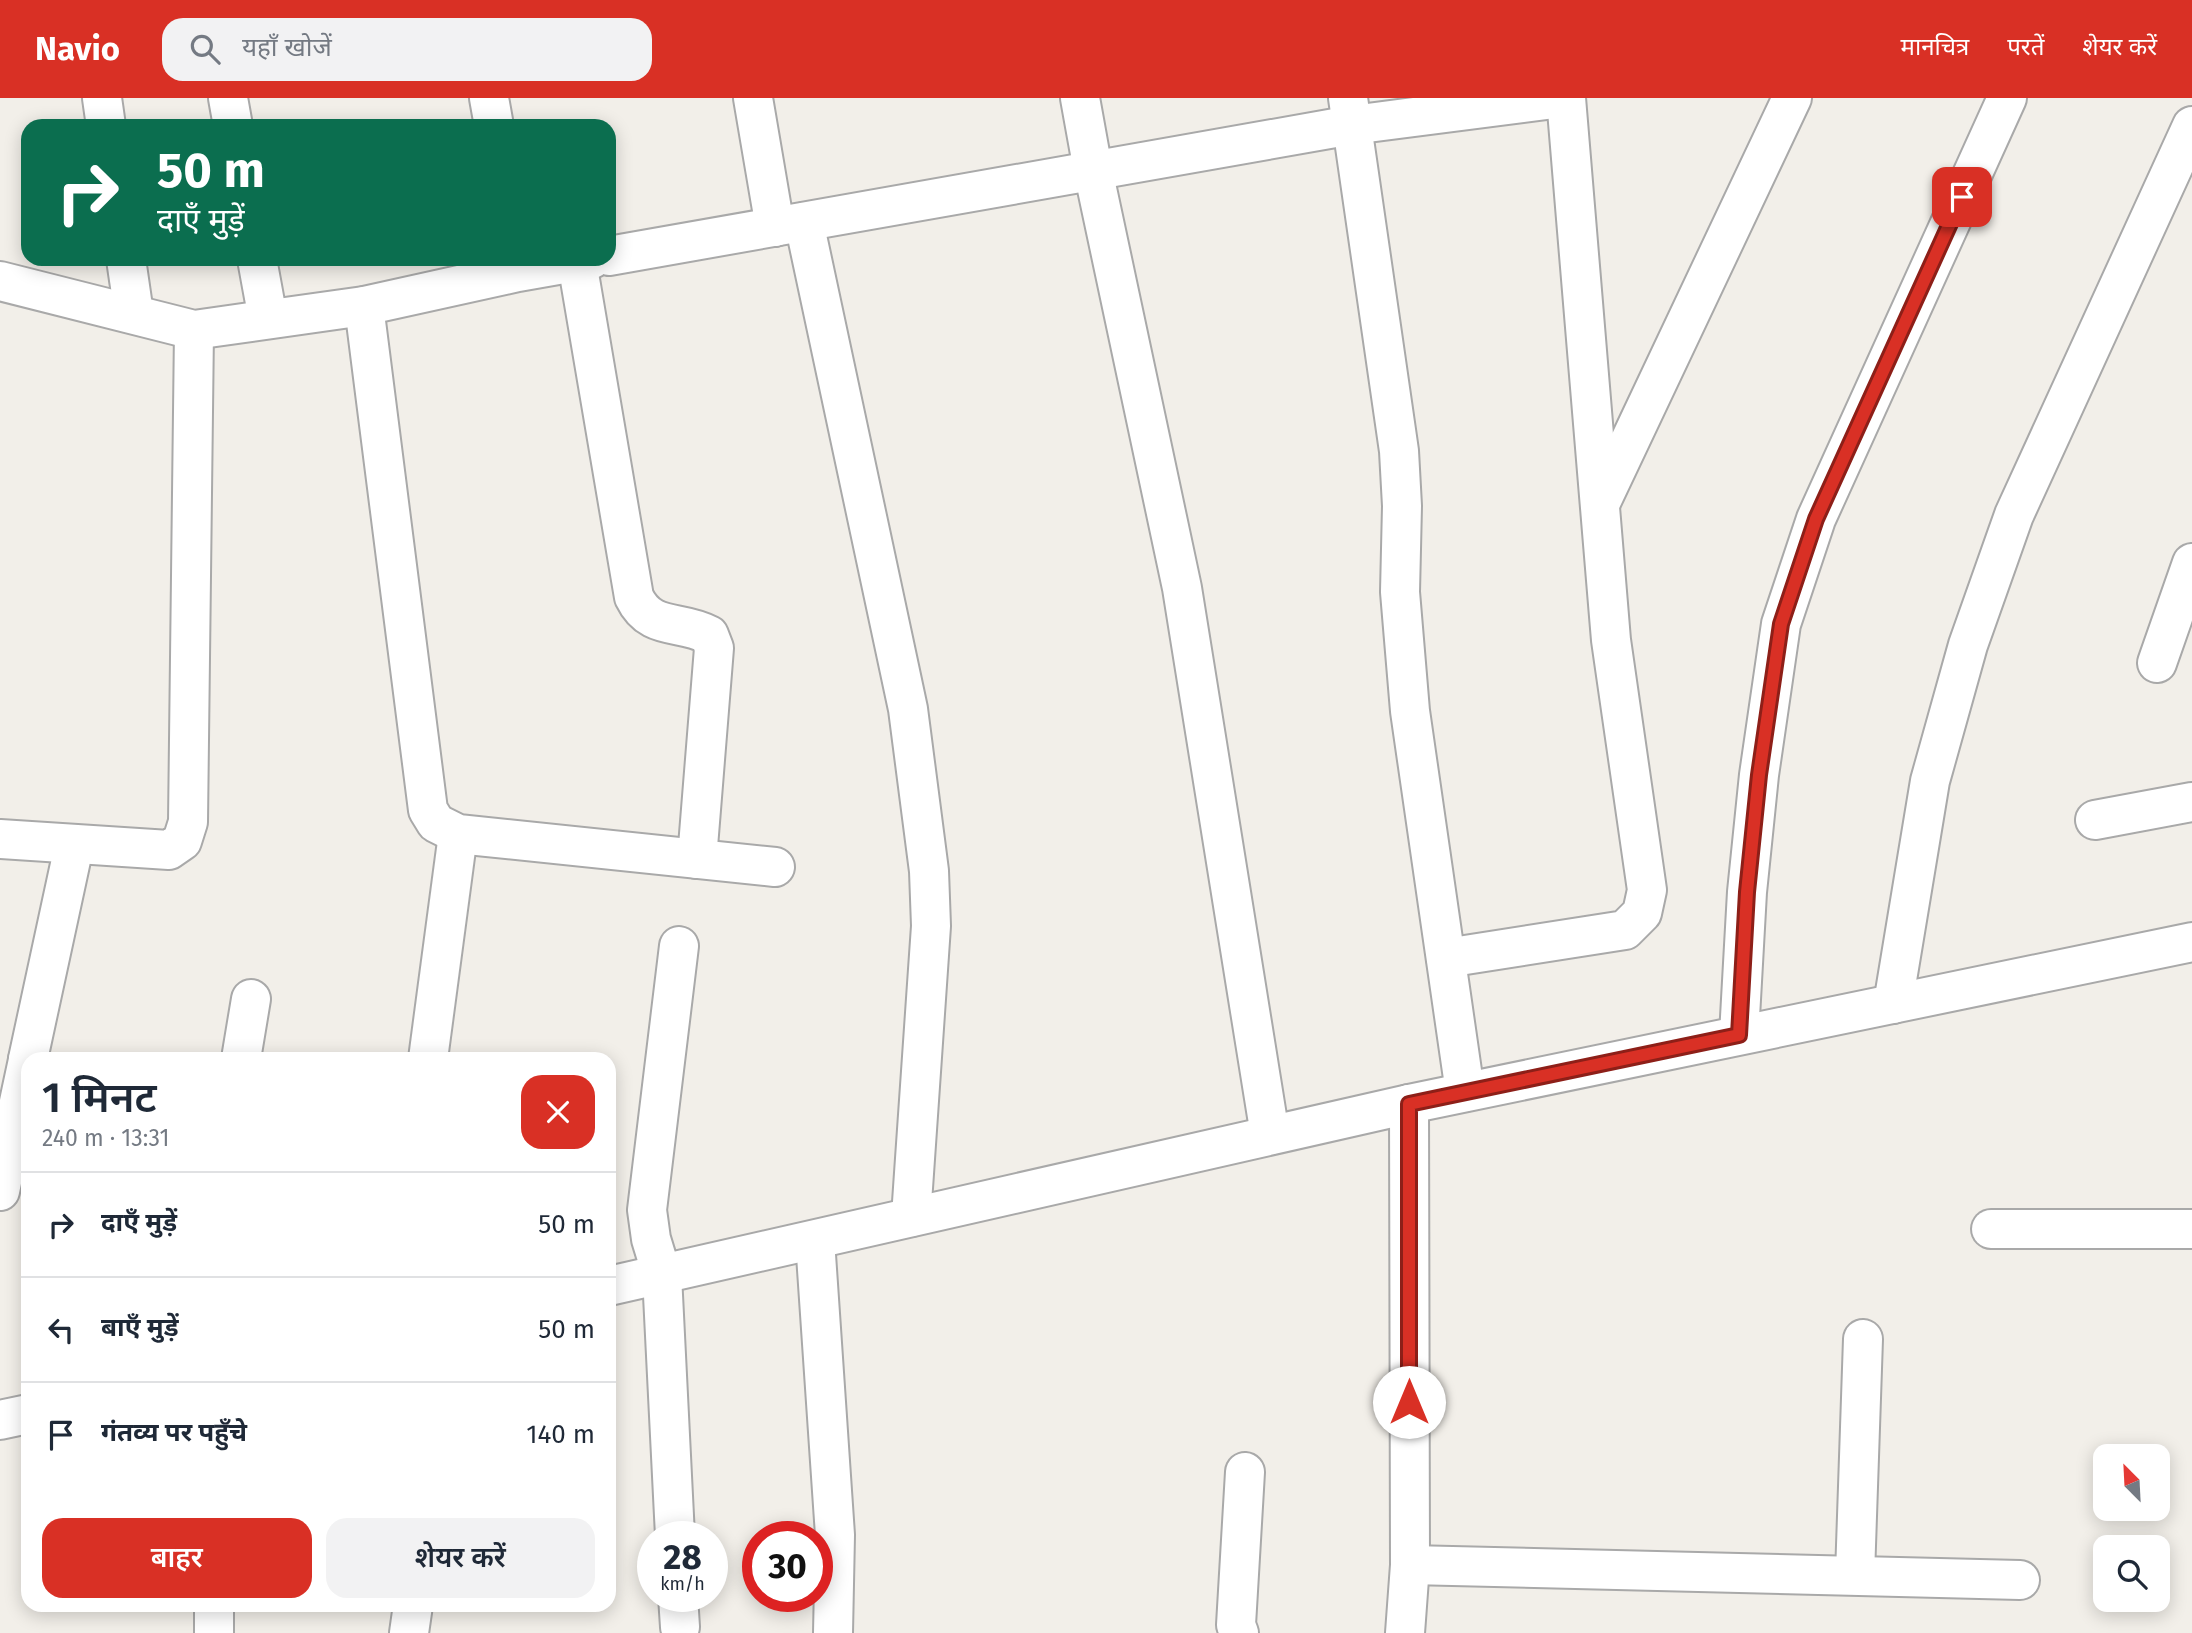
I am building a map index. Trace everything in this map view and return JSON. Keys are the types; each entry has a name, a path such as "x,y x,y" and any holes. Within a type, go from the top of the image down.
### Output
{"street":[{"path":"102,98 105,119"},
{"path":"228,98 232,119"},
{"path":"489,98 493,119"},
{"path":"753,98 789,224 908,709 929,871 931,926 911,1217"},
{"path":"1080,98 1182,589 1270,1135"},
{"path":"616,255 1093,170 1350,112 1564,98 1611,640 1647,890 1642,913 1625,930 1446,958"},
{"path":"1600,504 1792,98"},
{"path":"1739,1035 1748,880 1759,775 1781,624 1816,519 2007,98"},
{"path":"1350,112 1399,451 1402,506 1400,592 1410,711 1465,1092"},
{"path":"1893,1004 1930,781 1968,645 2014,515 2192,126"},
{"path":"126,266 134,314"},
{"path":"258,266 268,319"},
{"path":"0,281 194,330 364,306 513,266"},
{"path":"594,266 634,597 640,611 653,620 699,629 709,635 714,649 697,859"},
{"path":"364,306 428,810 436,823 458,834 775,867"},
{"path":"0,839 74,846 169,850 181,841 188,822 194,330"},
{"path":"2157,663 2192,563"},
{"path":"2095,820 2192,802"},
{"path":"429,1052 458,834"},
{"path":"30,1052 74,846"},
{"path":"616,1285 1409,1104 2192,942"},
{"path":"675,1521 662,1275 651,1239 647,1210 679,946"},
{"path":"242,1052 251,999"},
{"path":"0,1191 21,1092"},
{"path":"1405,1633 1410,1565 1409,1104"},
{"path":"1991,1229 2192,1228"},
{"path":"815,1240 835,1535 833,1633"},
{"path":"1855,1575 1863,1339"},
{"path":"0,1420 21,1416"},
{"path":"1239,1633 1236,1625 1245,1472"},
{"path":"1410,1565 2020,1580"},
{"path":"214,1612 214,1633"},
{"path":"409,1633 412,1612"}],"route":[{"path":"1409,1402 1409,1104 1739,1035 1747,892 1759,775 1781,624 1816,519 1962,197"}]}
